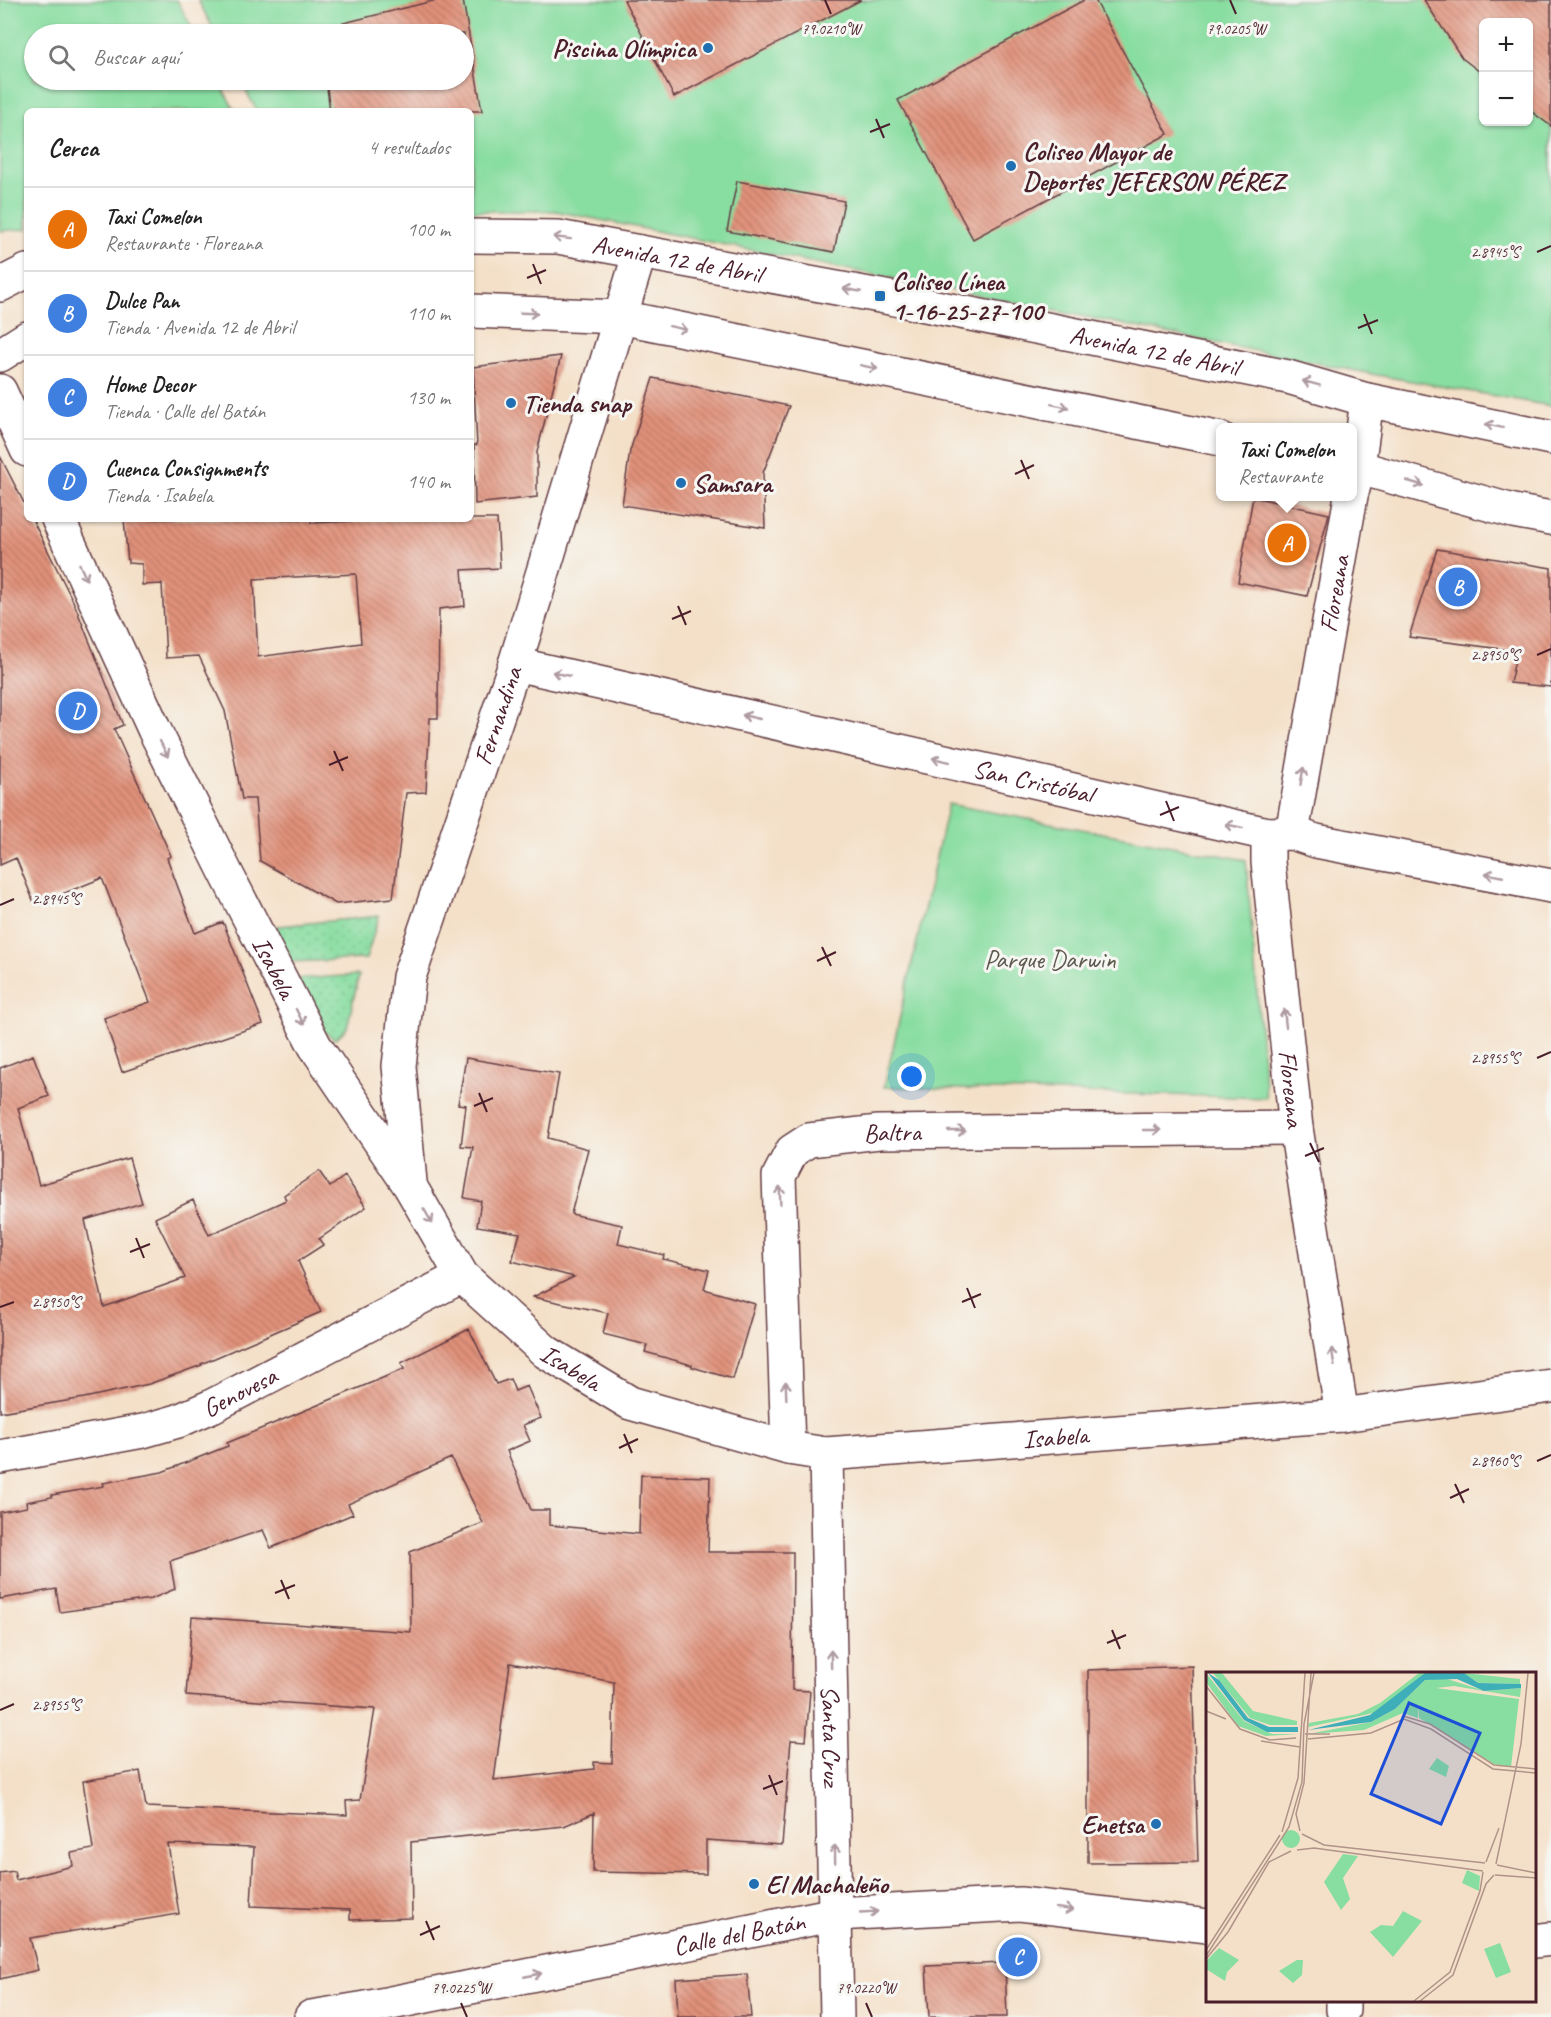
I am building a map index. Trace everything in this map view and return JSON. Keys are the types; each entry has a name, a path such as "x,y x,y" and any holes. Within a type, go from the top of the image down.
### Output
{"street":[{"name":"Avenida 12 de Abril","path":"474,236 558,237 880,296 1288,377 1367,400 1551,438"},
{"name":"Fernandina","path":"410,1186 399,1066 409,977 515,664 640,252"},
{"path":"0,285 24,273"},
{"path":"474,311 620,316 1216,438"},
{"path":"0,355 24,340"},
{"path":"0,391 24,443"},
{"name":"Floreana","path":"1357,462 1367,400"},
{"path":"1357,481 1551,519"},
{"name":"Floreana","path":"1342,1415 1296,1128 1268,862 1280,833 1350,501"},
{"name":"Isabela","path":"59,522 154,729 310,1036 410,1186 462,1276 546,1352 630,1403 788,1448 826,1454 1342,1415 1551,1386"},
{"name":"San Cristóbal","path":"515,664 1316,841 1551,886"},
{"name":"Baltra","path":"788,1448 779,1176 792,1151 809,1140 879,1132 1296,1128"},
{"name":"Genovesa","path":"0,1457 143,1431 178,1421 212,1406 462,1276"},
{"name":"Santa Cruz","path":"826,1454 837,2017"},
{"name":"Calle del Batán","path":"311,2017 366,2013 836,1914 1020,1904 1206,1926"},
{"path":"1536,1941 1551,1939"}],"green space":[{"path":"0,0 177,0 190,24 24,24 24,90 223,90 233,108 24,108 24,229 0,231"},
{"name":"Coliseo Mayor de Deportes JEFERSON PÉREZ","path":"198,0 1551,0 1551,406 1377,375 555,211 474,211 474,108 255,108 245,90 474,90 474,24 211,24"},
{"name":"Parque Darwin","path":"948,804 1246,860 1266,1098 884,1087"},
{"path":"379,916 366,959 288,962 270,927"},
{"path":"359,975 347,1028 335,1039 316,1026 297,979"}],"building":[{"path":"437,0 463,0 467,24 339,24"},
{"name":"Piscina Olímpica","path":"624,0 861,0 674,97"},
{"path":"1084,0 1095,0 1168,134 973,239 898,100"},
{"path":"1424,0 1551,0 1551,126 1533,113 1533,18 1479,18 1479,71 1462,58"},
{"path":"474,64 482,111 474,111 474,108 330,108 327,90 474,90"},
{"path":"737,181 844,201 834,252 727,231"},
{"path":"561,356 537,452 537,497 475,504 474,445 477,445 474,367"},
{"path":"653,378 789,406 763,473 765,528 622,505 630,451"},
{"path":"0,456 24,503 24,522 34,522 74,603 123,725 114,729 171,856 167,858 195,933 223,922 263,1024 122,1072 104,1018 150,1002 102,878 35,905 16,858 0,865"},
{"path":"1252,501 1271,501 1329,514 1307,596 1238,582"},
{"path":"474,519 497,519 500,568 462,570 465,606 439,609 438,718 430,718 426,792 406,793 393,898 336,904 260,861 255,799 242,799 225,711 199,656 166,658 162,584 142,585 142,564 128,563 124,522 474,522","holes":["356,574 361,643 258,657 254,579"]},
{"path":"1437,549 1551,568 1551,687 1510,683 1517,651 1409,637"},
{"path":"33,1055 49,1096 18,1108 39,1185 129,1158 142,1203 85,1220 104,1307 185,1278 155,1218 193,1200 209,1235 286,1200 284,1195 319,1171 330,1187 345,1176 366,1207 319,1239 323,1245 298,1261 321,1312 202,1365 149,1384 0,1412 0,1068"},
{"path":"466,1058 559,1074 548,1138 588,1149 571,1214 622,1225 618,1244 664,1255 663,1259 709,1270 704,1289 755,1304 733,1379 645,1352 647,1345 603,1334 608,1313 533,1297 574,1277 512,1261 520,1233 477,1226 481,1201 464,1198 473,1147 461,1146 466,1105 458,1104"},
{"path":"469,1329 496,1384 510,1379 515,1391 527,1386 541,1418 523,1425 530,1441 507,1451 531,1510 549,1510 549,1525 639,1534 641,1475 710,1477 708,1552 793,1552 792,1690 810,1691 806,1741 791,1740 782,1845 706,1840 706,1874 593,1872 594,1813 564,1826 411,1842 412,1918 350,1920 350,1910 251,1906 254,1847 168,1844 179,1914 30,1938 38,1970 0,1979 0,1873 14,1871 16,1880 73,1866 71,1853 93,1849 83,1781 140,1771 146,1807 347,1815 346,1801 360,1800 375,1709 186,1696 192,1617 411,1632 410,1552 483,1523 451,1458 348,1504 353,1514 271,1548 263,1530 170,1561 175,1589 151,1599 60,1612 56,1589 0,1599 0,1512 27,1507 26,1502 52,1497 52,1495 104,1486 103,1483 162,1472 228,1446 227,1443 404,1369 401,1363","holes":["510,1663 614,1682 612,1763 594,1762 594,1769 494,1780"]},
{"path":"1192,1666 1198,1862 1088,1863 1088,1670"},
{"path":"1005,1963 1007,2017 929,2017 926,1966"},
{"path":"747,1974 751,2017 678,2017 676,1979"}],"place":[{"name":"Piscina Olímpica","path":"708,48"},
{"name":"Coliseo Mayor de Deportes JEFERSON PÉREZ","path":"1011,166"},
{"name":"Coliseo Línea 1-16-25-27-100","path":"880,296"},
{"name":"Tienda snap","path":"511,403"},
{"name":"Samsara","path":"681,483"},
{"name":"Taxi Comelon","path":"1287,543"},
{"name":"Dulce Pan","path":"1458,587"},
{"name":"Cuenca Consignments","path":"78,711"},
{"name":"Enetsa","path":"1156,1824"},
{"name":"El Machaleño","path":"754,1884"},
{"name":"Home Decor","path":"1018,1957"}]}
